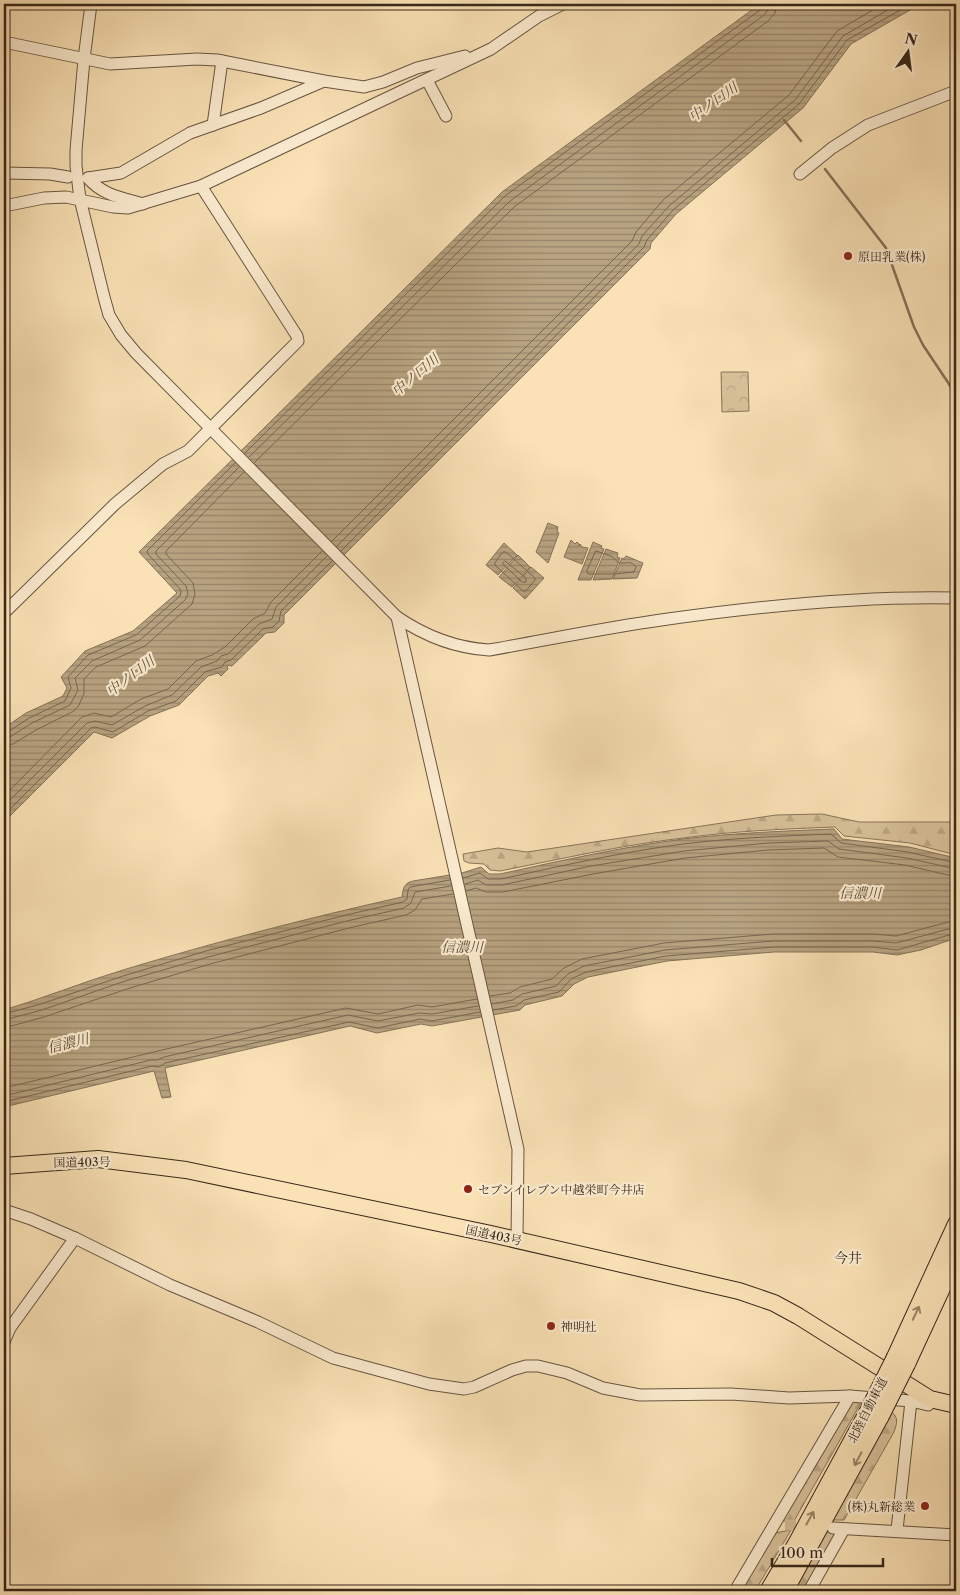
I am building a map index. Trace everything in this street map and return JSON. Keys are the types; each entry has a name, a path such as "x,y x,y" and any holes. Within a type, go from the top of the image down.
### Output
{"highway":[{"name":"国道403号","path":"4,1166 98,1160 186,1170 517,1240 739,1291 774,1303 798,1316 930,1399 956,1405"},
{"name":"北陸自動車道","path":"901,1360 956,1224"},
{"name":"北陸自動車道","path":"785,1591 901,1360 956,1258"},
{"name":"北陸自動車道","path":"768,1591 875,1412"}],"street":[{"path":"91,4 84,59 76,158 80,199 104,298 114,324 136,353 398,617 411,626 442,640 477,649 489,650 661,620 766,606 908,597 956,598"},
{"path":"4,206 44,198 66,197 113,207 128,208 200,186 491,49 539,16 563,4"},
{"path":"4,42 110,64 197,59 364,87 372,86 417,68 491,49"},
{"path":"213,125 222,62"},
{"path":"427,80 446,116"},
{"path":"145,204 102,191 88,178 120,173 190,133 262,108 324,81"},
{"path":"800,174 832,148 868,125 956,91"},
{"path":"4,173 68,176"},
{"path":"4,613 115,504 163,464 188,451 298,341 297,336 200,186"},
{"path":"398,617 518,1149 517,1240"},
{"path":"4,1210 31,1219 75,1238 170,1285 258,1322 334,1358 429,1384 464,1389 474,1387 512,1370 526,1366 538,1366 567,1373 603,1388 640,1395 731,1394 789,1398 850,1396 911,1401 928,1405 934,1400"},
{"path":"4,1342 10,1328 75,1238"},
{"path":"735,1591 779,1525 850,1396"},
{"path":"897,1530 911,1401"},
{"path":"809,1591 839,1528 956,1535"}],"green space":[{"path":"721,372 748,372 749,411 722,412"},
{"path":"822,814 859,822 956,822 956,855 910,843 844,836 835,827 740,832 637,844 500,871 490,870 484,864 464,861 463,854 498,848 527,852 776,815"},
{"path":"853,1400 862,1401 794,1521 783,1521 781,1517"},
{"path":"891,1411 897,1421 894,1432 844,1520 829,1520"},
{"path":"825,1529 830,1533 837,1533 806,1591 790,1591"},
{"path":"791,1530 755,1591 739,1591 774,1533"}],"water":[{"name":"中ノ口川","path":"760,4 929,4 917,6 851,44 803,108 676,214 651,243 650,249 284,615 284,623 275,632 266,633 232,666 227,665 228,669 221,676 218,673 208,676 179,705 150,716 112,738 94,732 4,822 4,728 26,713 63,696 67,688 61,677 85,651 133,631 177,593 139,552 502,192"},
{"path":"548,523 558,527 557,532 559,533 548,563 536,552"},
{"path":"571,540 575,544 577,542 579,546 580,544 582,547 588,548 582,564 564,557"},
{"path":"593,542 604,549 591,580 578,580"},
{"path":"504,543 517,555 498,575 486,565"},
{"path":"606,549 618,553 617,557 620,558 612,579 593,580"},
{"path":"518,555 530,567 512,587 499,577"},
{"path":"626,556 643,563 637,578 613,579 622,558 624,559"},
{"path":"531,567 544,578 525,599 513,588"},
{"name":"信濃川","path":"834,829 842,839 909,847 956,858 956,938 921,950 897,955 873,952 774,952 667,961 588,977 574,984 562,996 525,1005 520,1010 432,1026 421,1024 377,1033 350,1026 165,1068 171,1097 162,1098 154,1071 4,1107 4,1010 93,980 227,940 402,897 404,886 410,882 462,873 481,867 489,874 500,874 660,842 740,834"}],"waterway":[{"path":"784,120 801,141"},
{"path":"825,169 886,248 914,327 956,398"}],"tunnel":[{"path":"785,1525 811,1525"}],"place":[{"name":"原田乳業(株)","path":"848,256"},
{"name":"セブンイレブン中越栄町今井店","path":"468,1189"},
{"name":"神明社","path":"551,1326"},
{"name":"(株)丸新総業","path":"925,1506"}],"district":[{"name":"今井","path":"848,1258"}]}
